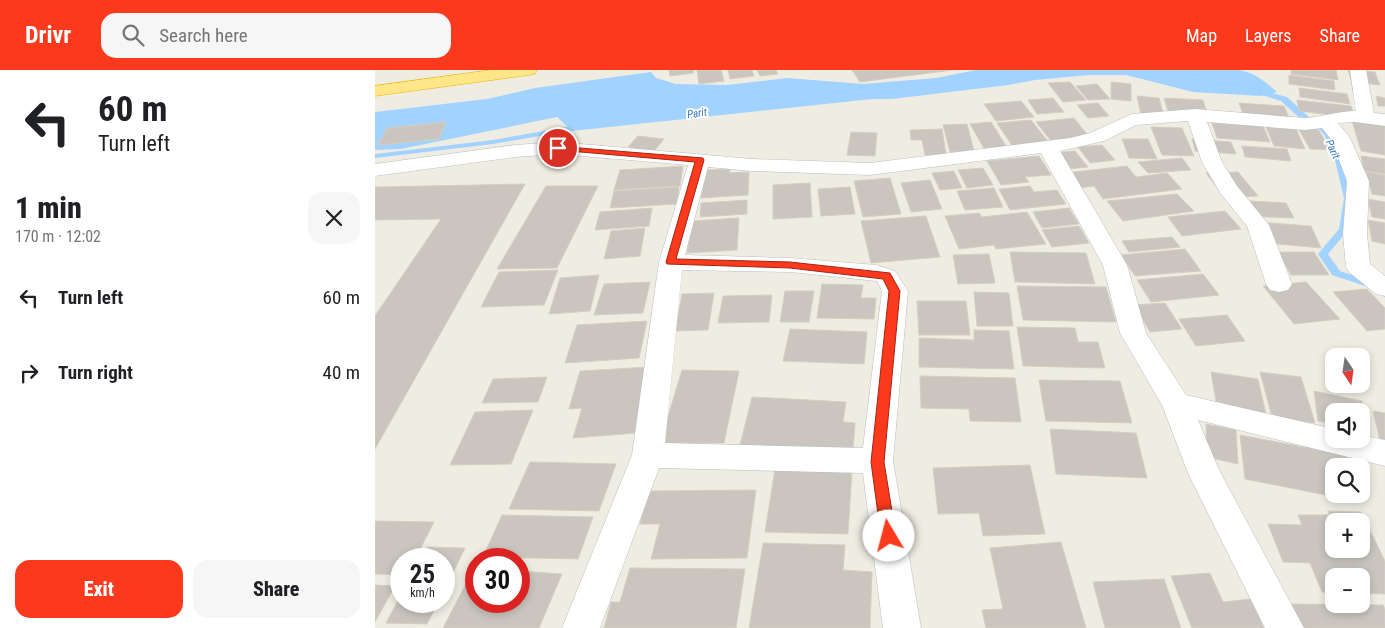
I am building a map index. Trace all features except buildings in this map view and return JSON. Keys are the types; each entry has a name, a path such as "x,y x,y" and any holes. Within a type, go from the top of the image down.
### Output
{"highway":[{"path":"375,91 529,70"},
{"path":"375,81 412,86"}],"street":[{"path":"1358,70 1366,118"},
{"path":"375,170 515,151 558,148 752,165 870,169 1071,144 1097,137 1132,120 1195,115 1305,124 1327,122 1337,118 1385,120"},
{"path":"1195,115 1212,162 1229,189 1258,225 1279,284"},
{"path":"1327,122 1340,138 1358,181 1355,234 1358,267 1385,288"},
{"path":"1047,146 1115,265 1133,333 1176,404 1204,474 1285,628"},
{"path":"581,628 648,455 671,262 700,160"},
{"path":"671,262 790,265 886,276 895,291 877,462 902,628"},
{"path":"1176,404 1385,453"},
{"path":"648,455 877,462"}],"water":[{"path":"976,70 1239,70 1259,78 1277,92 1261,96 1193,92 1126,75 1089,75 1035,80 892,99 872,99 572,131 557,117 401,149 375,150 375,112 487,99 535,88 651,72 656,78 676,84 727,85 787,78 863,84 936,78"}],"waterway":[{"name":"Parit","path":"1256,90 1284,99 1307,120 1321,126 1329,135 1337,152 1348,198 1344,229 1323,254 1336,273 1369,284 1385,294"},
{"name":"Parit","path":"375,156 493,142 583,126"}],"route":[{"path":"558,148 700,160 671,262 790,265 876,273 886,276 895,291 877,462 889,536"}]}
